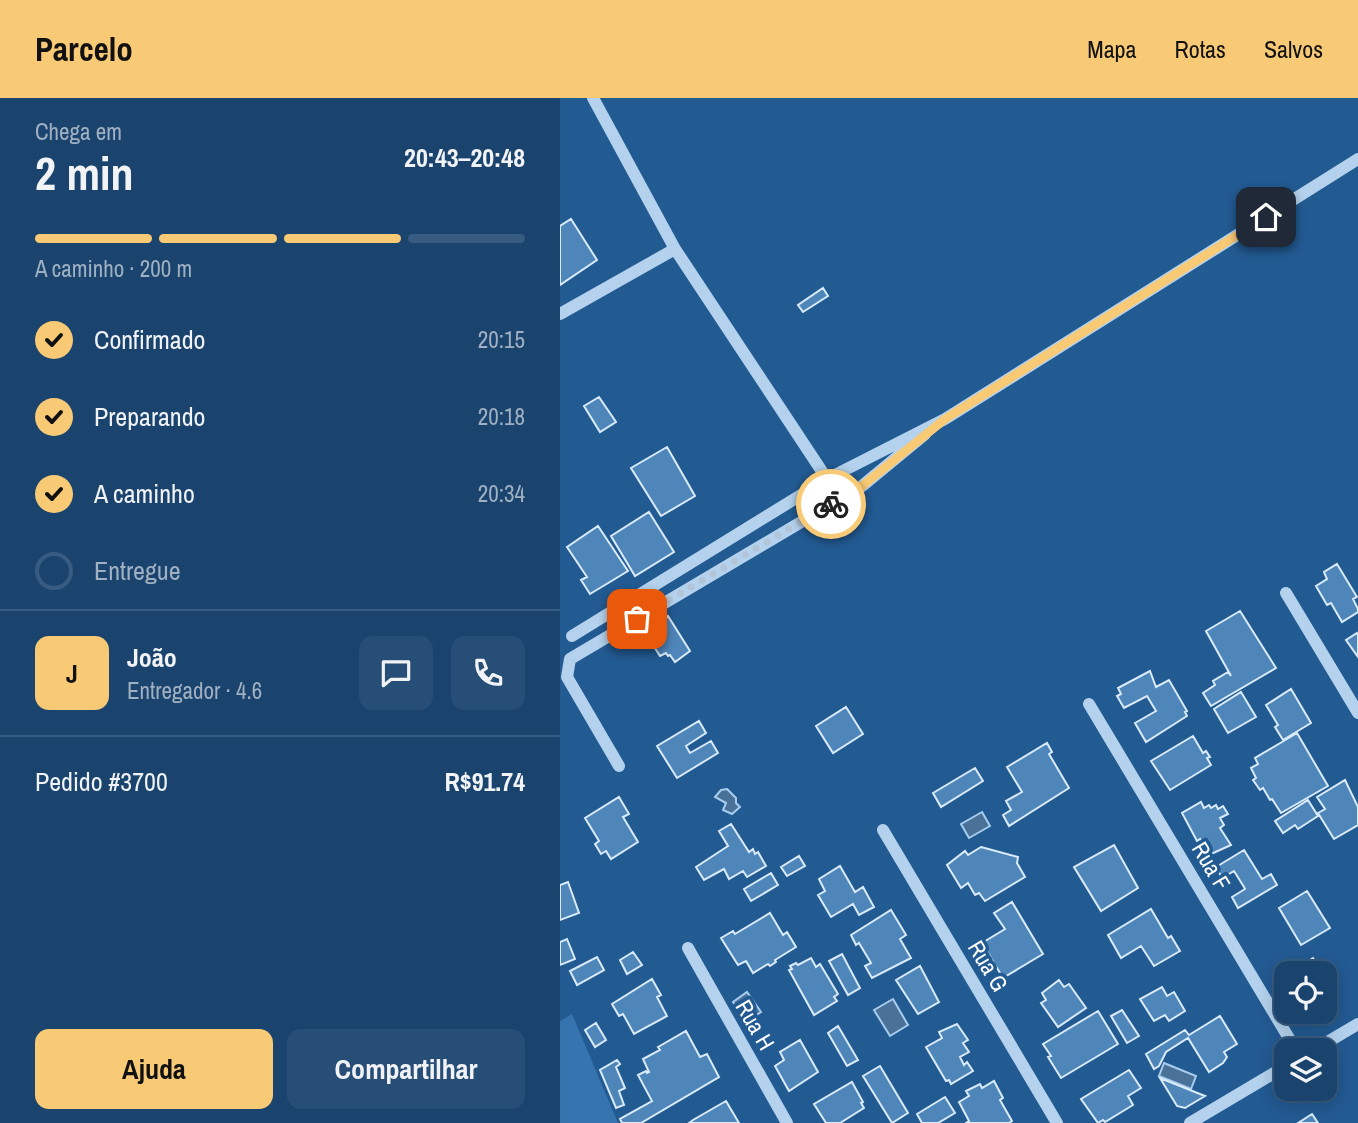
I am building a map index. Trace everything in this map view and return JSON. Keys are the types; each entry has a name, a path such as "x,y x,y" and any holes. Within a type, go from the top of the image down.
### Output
{"street":[{"path":"593,98 675,249 827,479"},
{"path":"572,636 827,479 945,419 1358,159"},
{"path":"560,314 675,249"},
{"path":"619,766 567,677 570,659 862,486 945,419"},
{"path":"1286,593 1358,713"},
{"name":"Rua F","path":"1089,704 1289,1038"},
{"name":"Rua G","path":"883,830 1057,1123"},
{"name":"Rua H","path":"688,948 787,1123"},
{"path":"1334,1038 1358,1024"},
{"path":"1190,1123 1274,1073"}],"shaded area":[{"path":"727,789 740,807 732,814 723,810 726,803 715,797 721,790"},
{"path":"982,812 990,826 969,838 961,824"},
{"path":"747,992 761,1012 746,1022 733,1002"},
{"path":"893,999 908,1025 890,1036 874,1010"},
{"path":"572,1014 618,1123 560,1123 560,1021"},
{"path":"1164,1063 1196,1076 1191,1089 1159,1076"}],"building":[{"path":"571,219 597,260 560,285 560,226"},
{"path":"823,288 828,296 803,312 798,305"},
{"path":"599,397 616,422 600,432 584,406"},
{"path":"667,447 695,496 661,516 631,468"},
{"path":"649,512 674,552 635,576 611,536"},
{"path":"598,526 628,571 590,594 581,580 587,577 567,547"},
{"path":"1337,564 1357,597 1353,599 1358,612 1342,622 1331,603 1327,605 1316,586 1327,579 1324,572"},
{"path":"1240,611 1276,668 1211,706 1203,693 1215,685 1213,681 1228,672 1231,676 1206,631"},
{"path":"668,616 690,651 675,662 666,653 660,656 644,631"},
{"path":"1357,633 1358,635 1358,657 1346,640"},
{"path":"1150,671 1156,687 1169,680 1187,711 1187,716 1146,742 1135,723 1156,711 1147,696 1124,708 1117,696 1121,694 1118,688"},
{"path":"1150,671 1156,687 1169,680 1187,711 1187,716 1146,742 1135,723 1156,711 1147,696 1124,708 1117,696 1121,694 1118,688"},
{"path":"1291,689 1311,723 1283,740 1266,705"},
{"path":"1241,692 1256,717 1228,733 1214,709"},
{"path":"846,707 863,734 833,753 816,726"},
{"path":"699,721 706,733 686,746 690,753 711,741 718,753 677,778 657,746"},
{"path":"1297,733 1328,786 1281,813 1263,788 1260,790 1253,780 1256,778 1251,768 1258,764 1255,758"},
{"path":"1297,733 1328,786 1281,813 1263,788 1260,790 1253,780 1256,778 1251,768 1258,764 1255,758"},
{"path":"1193,736 1203,753 1206,751 1210,757 1207,758 1211,765 1170,790 1151,761"},
{"path":"1047,743 1052,752 1049,754 1069,788 1009,826 1003,815 1011,810 1006,801 1022,792 1007,767"},
{"path":"975,768 983,781 941,807 933,793"},
{"path":"1345,780 1358,807 1358,825 1334,839 1318,813 1325,809 1317,797"},
{"path":"619,797 629,814 623,817 638,842 611,859 606,851 601,854 595,844 599,841 585,818"},
{"path":"1308,800 1318,816 1298,829 1295,825 1283,833 1275,821"},
{"path":"1201,802 1204,808 1216,805 1218,809 1223,806 1228,814 1220,818 1224,825 1220,828 1231,845 1209,855 1200,839 1197,841 1182,813"},
{"path":"731,824 749,852 753,849 755,854 758,852 766,866 747,877 743,871 729,879 724,869 704,880 696,867 728,846 719,831"},
{"path":"1114,845 1138,888 1101,911 1074,867"},
{"path":"981,847 1018,857 1017,863 1025,877 985,901 979,893 975,895 968,883 961,888 947,865 965,851 968,855"},
{"path":"1244,850 1262,879 1271,874 1277,885 1238,908 1232,897 1245,889 1244,887 1234,871 1222,878 1216,867"},
{"path":"799,856 805,866 787,876 781,867"},
{"path":"840,866 855,892 863,887 874,907 859,915 853,904 831,917 818,895 825,891 819,879"},
{"path":"771,873 778,885 751,901 744,889"},
{"path":"568,882 579,913 560,920 560,885"},
{"path":"1307,891 1330,928 1301,945 1279,908"},
{"path":"1012,902 1043,954 1003,978 982,943 1005,929 994,913"},
{"path":"1151,909 1168,938 1171,936 1180,951 1154,966 1141,946 1121,958 1108,935"},
{"path":"891,910 906,935 900,939 911,958 872,978 865,966 871,963 851,935"},
{"path":"770,913 783,935 787,932 796,947 770,966 768,964 753,973 746,961 738,965 721,938 733,931 735,934"},
{"path":"567,939 575,959 560,965 560,942"},
{"path":"633,952 642,965 627,974 620,960"},
{"path":"842,954 860,988 848,995 829,961"},
{"path":"597,957 604,970 577,985 570,971"},
{"path":"811,958 816,967 820,964 838,994 834,997 837,1001 814,1015 789,970 792,969 790,966"},
{"path":"920,966 939,1002 918,1014 896,980"},
{"path":"652,979 661,995 657,997 667,1016 634,1034 623,1014 619,1016 612,1004"},
{"path":"1059,980 1064,987 1069,984 1086,1008 1058,1027 1041,1003 1046,1000 1042,993"},
{"path":"1162,987 1167,996 1174,992 1185,1011 1169,1021 1165,1015 1154,1021 1140,999"},
{"path":"1122,1010 1139,1036 1127,1043 1111,1016"},
{"path":"1098,1011 1118,1044 1061,1078 1043,1044"},
{"path":"1220,1016 1237,1044 1224,1052 1227,1057 1223,1063 1209,1072 1188,1038 1166,1052 1159,1066 1154,1069 1146,1054 1185,1030 1189,1035"},
{"path":"596,1023 606,1040 595,1047 585,1030"},
{"path":"957,1024 968,1040 963,1043 969,1052 960,1057 964,1065 967,1062 973,1071 951,1084 949,1080 946,1081 926,1047 942,1038 939,1032"},
{"path":"838,1026 858,1060 847,1066 828,1033"},
{"path":"686,1031 700,1057 707,1054 719,1077 641,1123 622,1123 620,1119 652,1101 638,1075 649,1072 643,1059"},
{"path":"800,1040 818,1072 789,1091 775,1066 784,1060 780,1052"},
{"path":"617,1060 620,1064 616,1067 625,1088 619,1091 624,1105 616,1108 600,1070"},
{"path":"880,1066 908,1113 892,1123 863,1076"},
{"path":"1129,1070 1141,1088 1128,1096 1133,1105 1105,1122 1103,1120 1098,1123 1081,1099"},
{"path":"1160,1078 1205,1096 1185,1108 1177,1106"},
{"path":"994,1081 1003,1098 1000,1100 1012,1121 966,1123 969,1121 959,1102 969,1096 966,1091 980,1084 982,1088"},
{"path":"852,1082 864,1108 840,1123 826,1123 814,1104"},
{"path":"945,1097 955,1113 938,1123 922,1123 917,1114"},
{"path":"945,1097 955,1113 938,1123 922,1123 917,1114"},
{"path":"945,1097 955,1113 938,1123 922,1123 917,1114"},
{"path":"945,1097 955,1113 938,1123 922,1123 917,1114"},
{"path":"945,1097 955,1113 938,1123 922,1123 917,1114"},
{"path":"726,1101 739,1123 689,1123 693,1120"},
{"path":"1312,1114 1318,1123 1298,1123"}],"way so far":[{"path":"637,619 831,504"}],"route":[{"path":"831,504 862,486 945,419 1266,217"}]}
